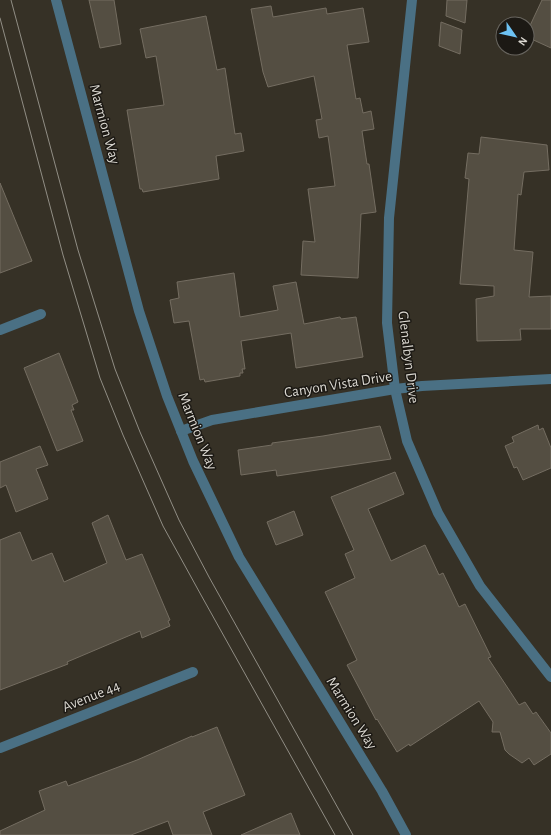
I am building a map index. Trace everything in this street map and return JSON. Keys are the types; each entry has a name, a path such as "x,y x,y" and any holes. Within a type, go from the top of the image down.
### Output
{"street":[{"name":"Marmion Way","path":"56,0 139,311 167,396 193,461 239,557 382,791 406,835"},
{"name":"Glenalbyn Drive","path":"412,0 389,218 387,324 395,389 408,441 438,513 480,586 551,677"},
{"path":"0,330 41,314"},
{"name":"Canyon Vista Drive","path":"181,431 212,420 395,389 422,386 551,380"},
{"name":"Avenue 44","path":"0,748 193,672"}],"building":[{"path":"89,0 114,0 121,44 100,48"},
{"path":"447,0 467,0 465,23 446,16"},
{"path":"542,0 551,0 551,48 535,41 534,16"},
{"path":"271,6 273,17 326,8 327,14 363,8 369,42 347,45 356,99 360,98 363,113 371,111 374,129 362,131 367,164 369,164 376,212 361,214 358,278 301,275 303,241 315,242 308,189 335,186 328,136 319,138 316,120 322,119 314,76 268,87 263,72 251,9"},
{"path":"206,16 217,70 225,68 235,134 241,133 244,151 216,156 219,179 143,192 142,189 140,189 127,110 164,105 156,56 146,58 140,29"},
{"path":"441,22 462,30 460,54 439,46"},
{"path":"481,137 547,145 549,170 524,172 521,195 518,194 514,250 533,252 529,297 551,296 551,329 520,329 521,340 477,341 476,299 494,296 494,286 460,284 469,179 465,178 468,153 479,154"},
{"path":"0,183 32,261 0,273"},
{"path":"234,273 240,317 278,310 273,286 296,282 304,324 340,317 341,319 356,317 363,357 296,368 291,333 241,341 245,369 242,369 243,373 240,373 240,376 205,382 204,379 200,380 189,321 174,323 170,300 179,298 177,282"},
{"path":"59,353 78,402 72,405 74,410 71,410 83,441 57,451 24,368"},
{"path":"538,425 539,430 543,428 551,448 551,468 523,480 517,467 514,468 505,446 514,442 512,437"},
{"path":"380,426 391,459 277,476 276,470 241,475 238,450 272,445 272,443"},
{"path":"40,446 48,465 36,469 48,499 16,512 6,485 0,488 0,462"},
{"path":"395,472 404,494 368,509 391,561 425,545 439,575 443,573 459,607 465,604 491,657 488,658 519,705 525,702 533,714 536,712 551,733 551,754 534,765 529,758 522,763 505,750 500,732 492,732 493,722 479,701 410,746 409,744 397,752 377,719 376,720 347,665 357,660 325,592 355,578 345,554 354,550 331,497"},
{"path":"294,511 303,535 276,545 267,522"},
{"path":"108,515 126,560 142,554 170,620 168,621 170,626 142,638 140,631 67,662 68,664 0,690 0,540 20,532 32,561 52,553 64,582 107,563 92,523"},
{"path":"217,727 245,795 203,812 212,835 173,835 168,821 131,835 0,835 0,831 45,810 39,791 66,781 68,786 137,760 192,736"},
{"path":"291,813 300,835 241,835"}],"tram line":[{"path":"11,0 78,250 115,369 140,432 179,520 209,577 353,835"},
{"path":"0,18 63,255 100,378 123,435 163,526 335,835"}]}
